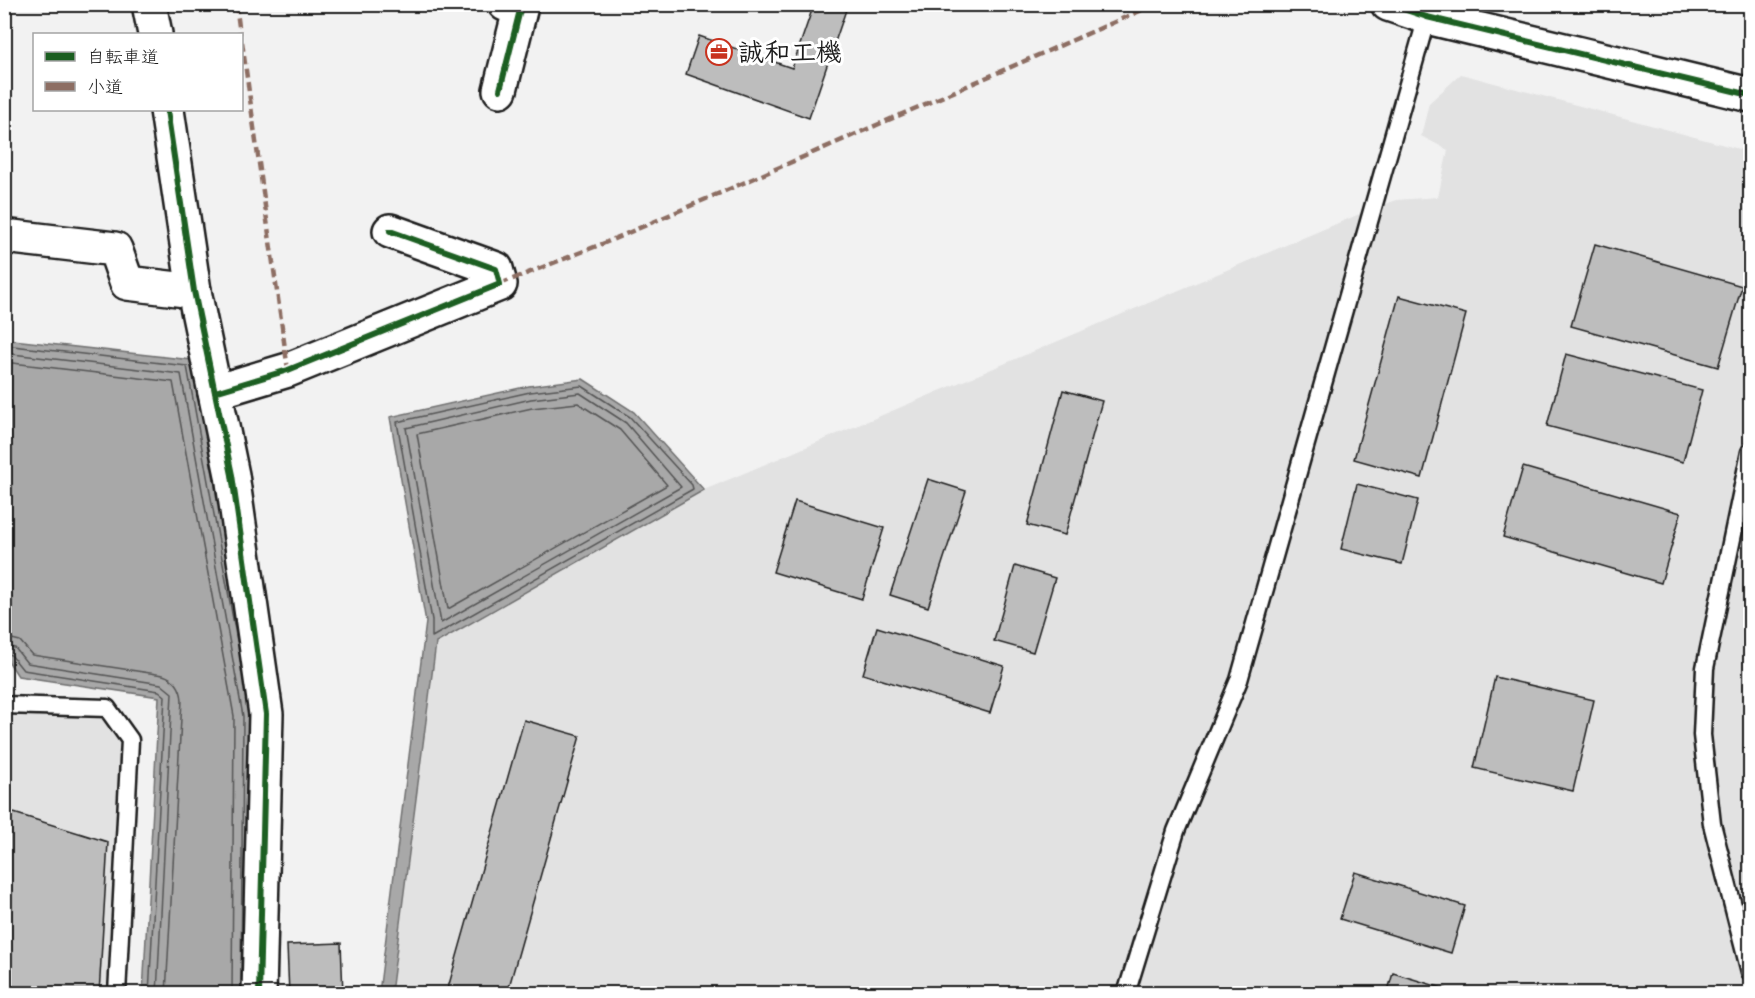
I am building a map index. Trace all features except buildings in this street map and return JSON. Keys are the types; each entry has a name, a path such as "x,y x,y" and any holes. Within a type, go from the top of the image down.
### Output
{"street":[{"path":"148,4 155,33"},
{"path":"500,90 520,10 505,4"},
{"path":"1388,4 1427,18 1750,95"},
{"path":"167,111 194,291 232,475 266,714 259,993"},
{"path":"215,392 288,370 500,284 496,269 390,231"},
{"path":"4,236 115,249 127,283 194,291"}],"lane":[{"path":"1126,993 1176,831 1239,680 1427,18"},
{"path":"1750,452 1705,668 1702,735 1712,824 1750,972"},
{"path":"4,705 107,708 130,740 117,993"}],"shaded area":[{"path":"1461,74 1750,152 1750,993 391,994 436,643 704,490 1374,208 1396,200 1438,197 1448,150 1421,136 1429,103"},
{"path":"5,705 107,708 130,740 117,993 5,994"}],"water":[{"path":"4,339 192,360 257,714 254,993 143,993 159,697 18,676 5,656"},
{"path":"583,379 634,412 704,490 436,643 391,993 379,993 426,622 390,417 529,386"}],"marked path":[{"path":"236,4 240,33"},
{"path":"500,284 607,242 1156,4"},
{"path":"243,49 288,370"}],"cycle path":[{"path":"500,90 520,10 505,4"},
{"path":"1388,4 1427,17 1750,95"},
{"path":"167,111 194,291 232,475 266,714 259,994"},
{"path":"215,392 288,370 500,284 496,269 390,231"}],"place":[{"name":"誠和工機","path":"719,52"}]}
